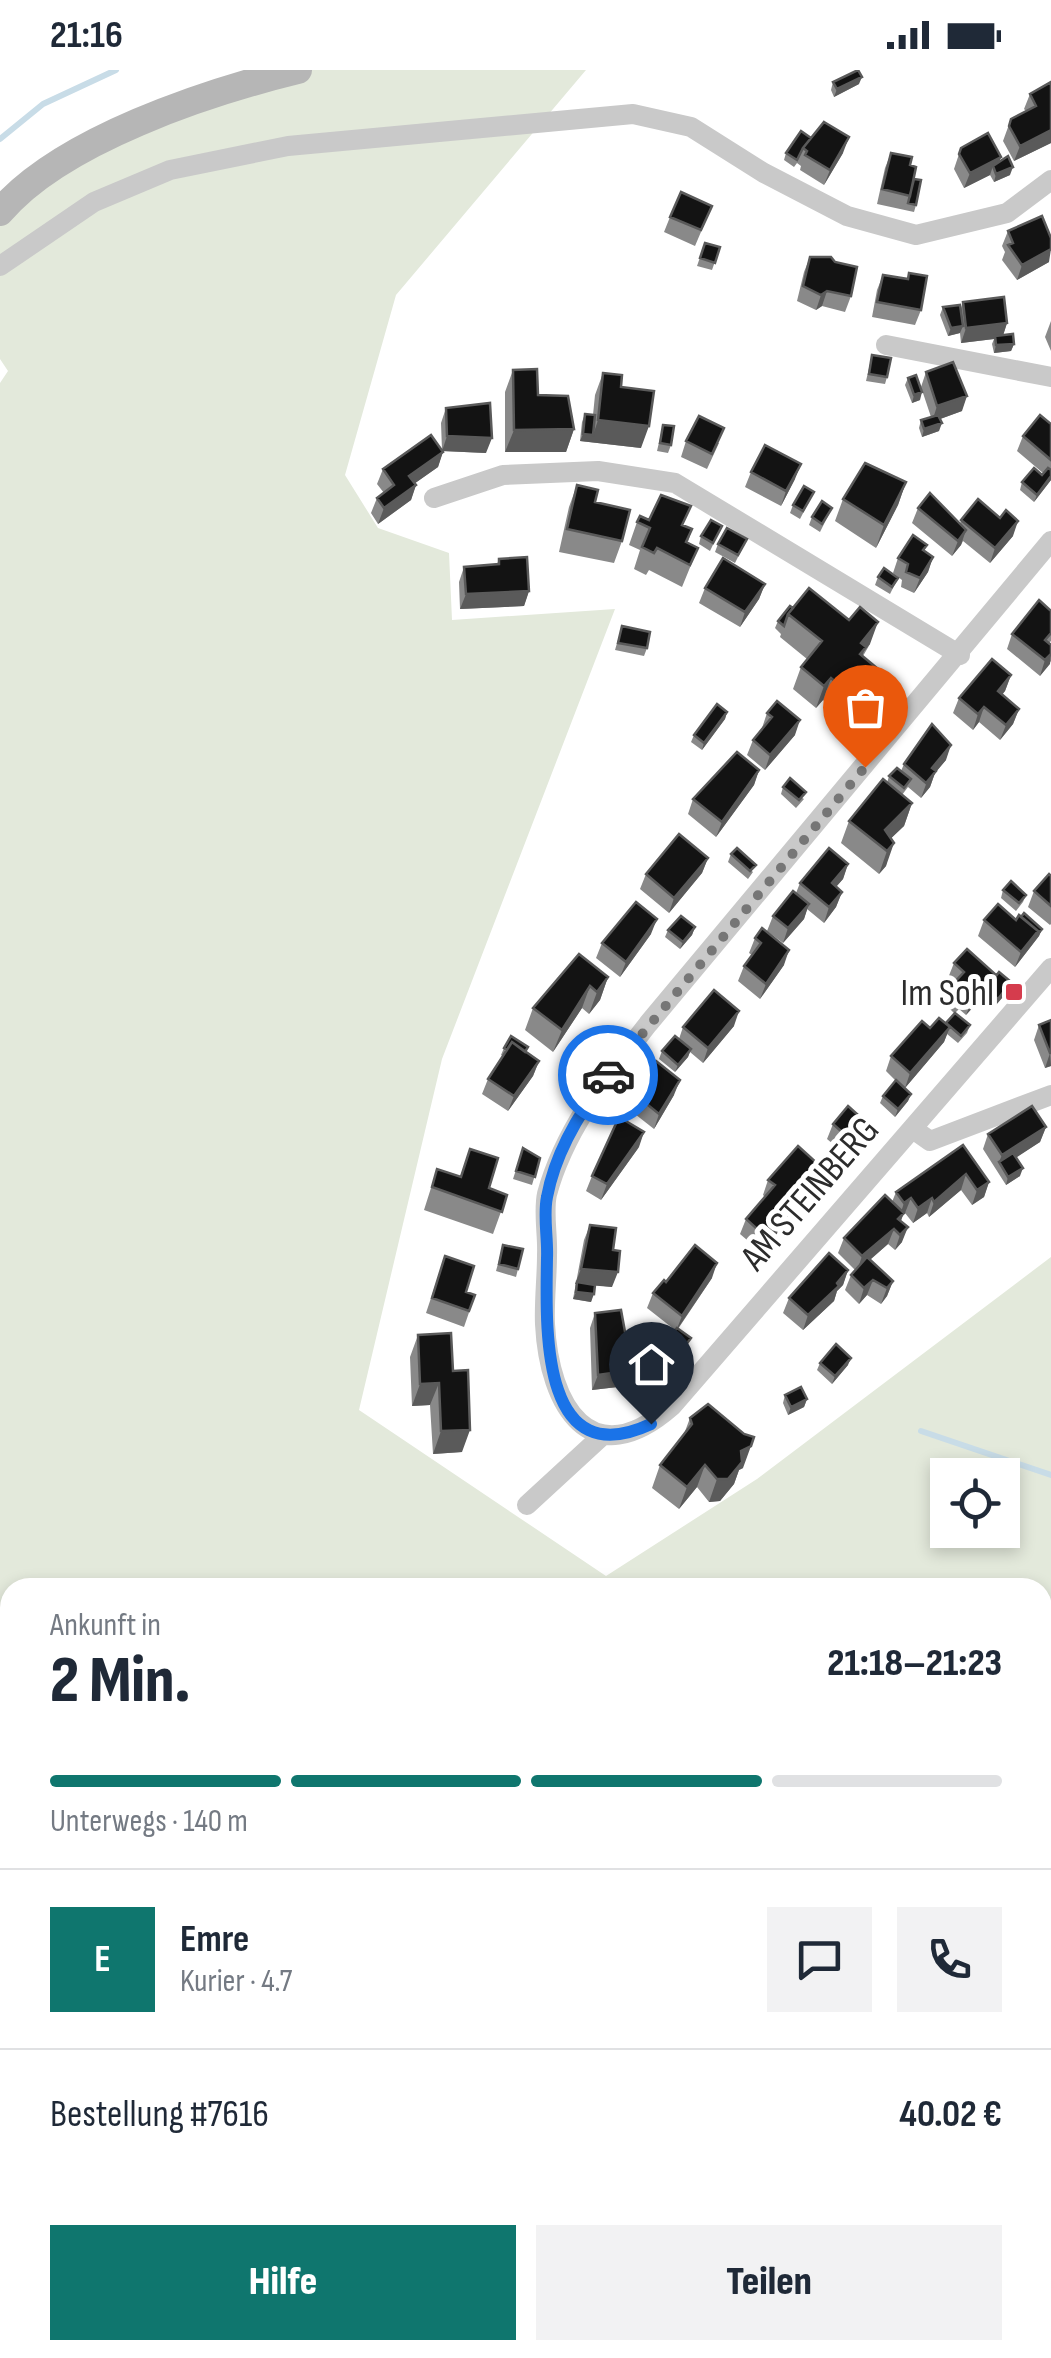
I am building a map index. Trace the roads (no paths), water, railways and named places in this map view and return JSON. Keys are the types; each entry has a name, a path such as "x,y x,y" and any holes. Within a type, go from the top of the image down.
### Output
{"street":[{"path":"0,212 14,196 109,135 170,108 298,70"},
{"path":"0,266 94,202 170,170 288,146 633,114 691,126 764,173 847,216 916,235 1006,213 1051,180"},
{"path":"886,344 1051,377"},
{"path":"434,498 503,475 598,471 675,483 960,654"},
{"path":"527,1504 602,1436 573,1418 556,1389 545,1326 546,1198 565,1142 600,1086 648,1024 1051,541"},
{"name":"AM STEINBERG","path":"602,1436 630,1434 651,1424 672,1406 1051,968"},
{"path":"913,1129 930,1141 1051,1095"}],"waterway":[{"path":"0,139 43,104 116,70"},
{"path":"921,1431 1051,1475"}],"place":[{"name":"Im Sohl","path":"1014,992"}]}
